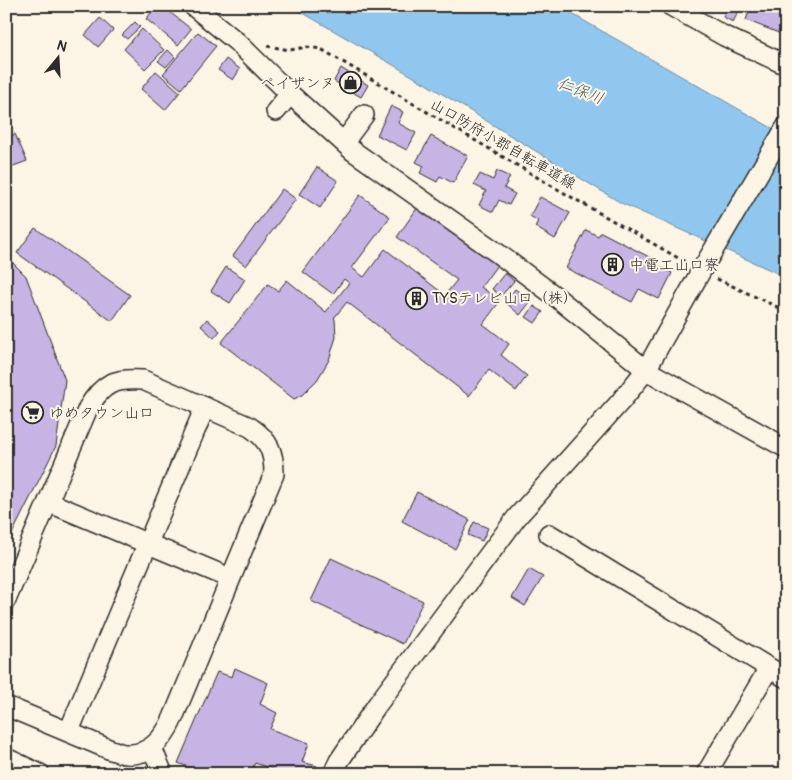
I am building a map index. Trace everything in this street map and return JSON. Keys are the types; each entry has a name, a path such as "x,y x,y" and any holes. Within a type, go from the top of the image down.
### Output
{"street":[{"path":"193,6 237,42 290,94 361,156 555,296 646,370 786,448"},
{"path":"671,6 724,36 786,66"},
{"path":"276,111 290,94"},
{"path":"344,142 364,115"},
{"path":"333,774 339,761 377,705 517,518 621,402 646,370 786,127"},
{"path":"6,600 88,408 102,388 126,379 143,380 250,427 263,435 274,458 274,474 170,723 162,738 152,748 126,754 111,750 6,706"},
{"path":"69,731 205,407"},
{"path":"48,502 230,578"},
{"path":"549,534 786,678"},
{"path":"706,774 769,668"},
{"path":"152,748 163,774"},
{"path":"6,758 40,774"}],"path":[{"name":"山口防府小郡自転車道線","path":"266,46 290,50 307,47 321,49 552,186 786,311"}],"water":[{"name":"仁保川","path":"291,6 558,6 786,136 786,277 621,203 426,84"}],"building":[{"path":"157,6 162,6 191,29 178,45 146,19"},
{"path":"728,6 741,6 733,22 723,17"},
{"path":"751,6 779,6 786,9 786,36 746,20"},
{"path":"100,18 113,30 98,47 85,35"},
{"path":"135,22 140,27 127,39 122,35"},
{"path":"142,29 164,50 145,69 124,49"},
{"path":"198,32 216,46 181,89 163,74"},
{"path":"168,50 175,57 166,67 158,61"},
{"path":"226,59 240,69 233,80 218,70"},
{"name":"ペイザンヌ","path":"341,68 368,85 361,97 334,81"},
{"path":"156,71 180,92 165,110 141,89"},
{"path":"391,106 403,112 398,123 416,133 407,150 377,135"},
{"path":"15,134 27,161 11,167 6,156 6,138"},
{"path":"431,136 468,156 453,183 440,176 437,182 420,173 424,166 416,162"},
{"path":"317,167 338,181 320,208 299,194"},
{"path":"497,171 510,177 504,188 515,194 509,205 499,200 493,212 479,205 486,191 474,185 480,174 493,180"},
{"path":"282,189 296,199 246,266 233,256"},
{"name":"TYSテレビ山口（株）","path":"360,195 390,217 352,268 364,277 385,249 445,295 457,280 397,237 420,204 500,261 481,287 500,301 483,324 509,344 501,355 527,376 516,391 489,370 469,396 347,302 334,318 336,337 329,360 317,380 302,395 294,399 221,343 268,284 278,291 287,280 326,312 349,283 344,279 333,294 303,272"},
{"path":"540,197 570,213 555,239 535,227 538,221 530,216"},
{"path":"35,228 130,295 112,321 17,253"},
{"name":"中電工山口寮","path":"586,230 598,236 601,232 655,260 653,263 672,273 659,299 639,289 632,302 566,268"},
{"name":"ゆめタウン山口","path":"6,256 26,276 65,380 56,446 6,546"},
{"path":"226,267 245,279 230,303 211,291"},
{"path":"505,273 514,281 501,296 492,289"},
{"path":"515,289 531,301 520,315 505,302"},
{"path":"534,306 543,312 535,323 526,317"},
{"path":"207,319 220,331 214,338 201,326"},
{"path":"417,492 470,520 455,549 402,521"},
{"path":"474,522 488,528 482,541 468,535"},
{"path":"331,558 423,601 403,644 311,601"},
{"path":"529,569 543,577 525,606 512,598"},
{"path":"235,668 268,683 260,704 277,713 270,729 309,743 302,762 317,766 313,774 286,774 255,763 250,774 191,774 193,769 178,763 217,672 232,677"}],"place":[{"name":"ペイザンヌ","path":"351,83"},
{"name":"中電工山口寮","path":"613,265"},
{"name":"TYSテレビ山口（株）","path":"416,298"},
{"name":"ゆめタウン山口","path":"33,413"}]}
